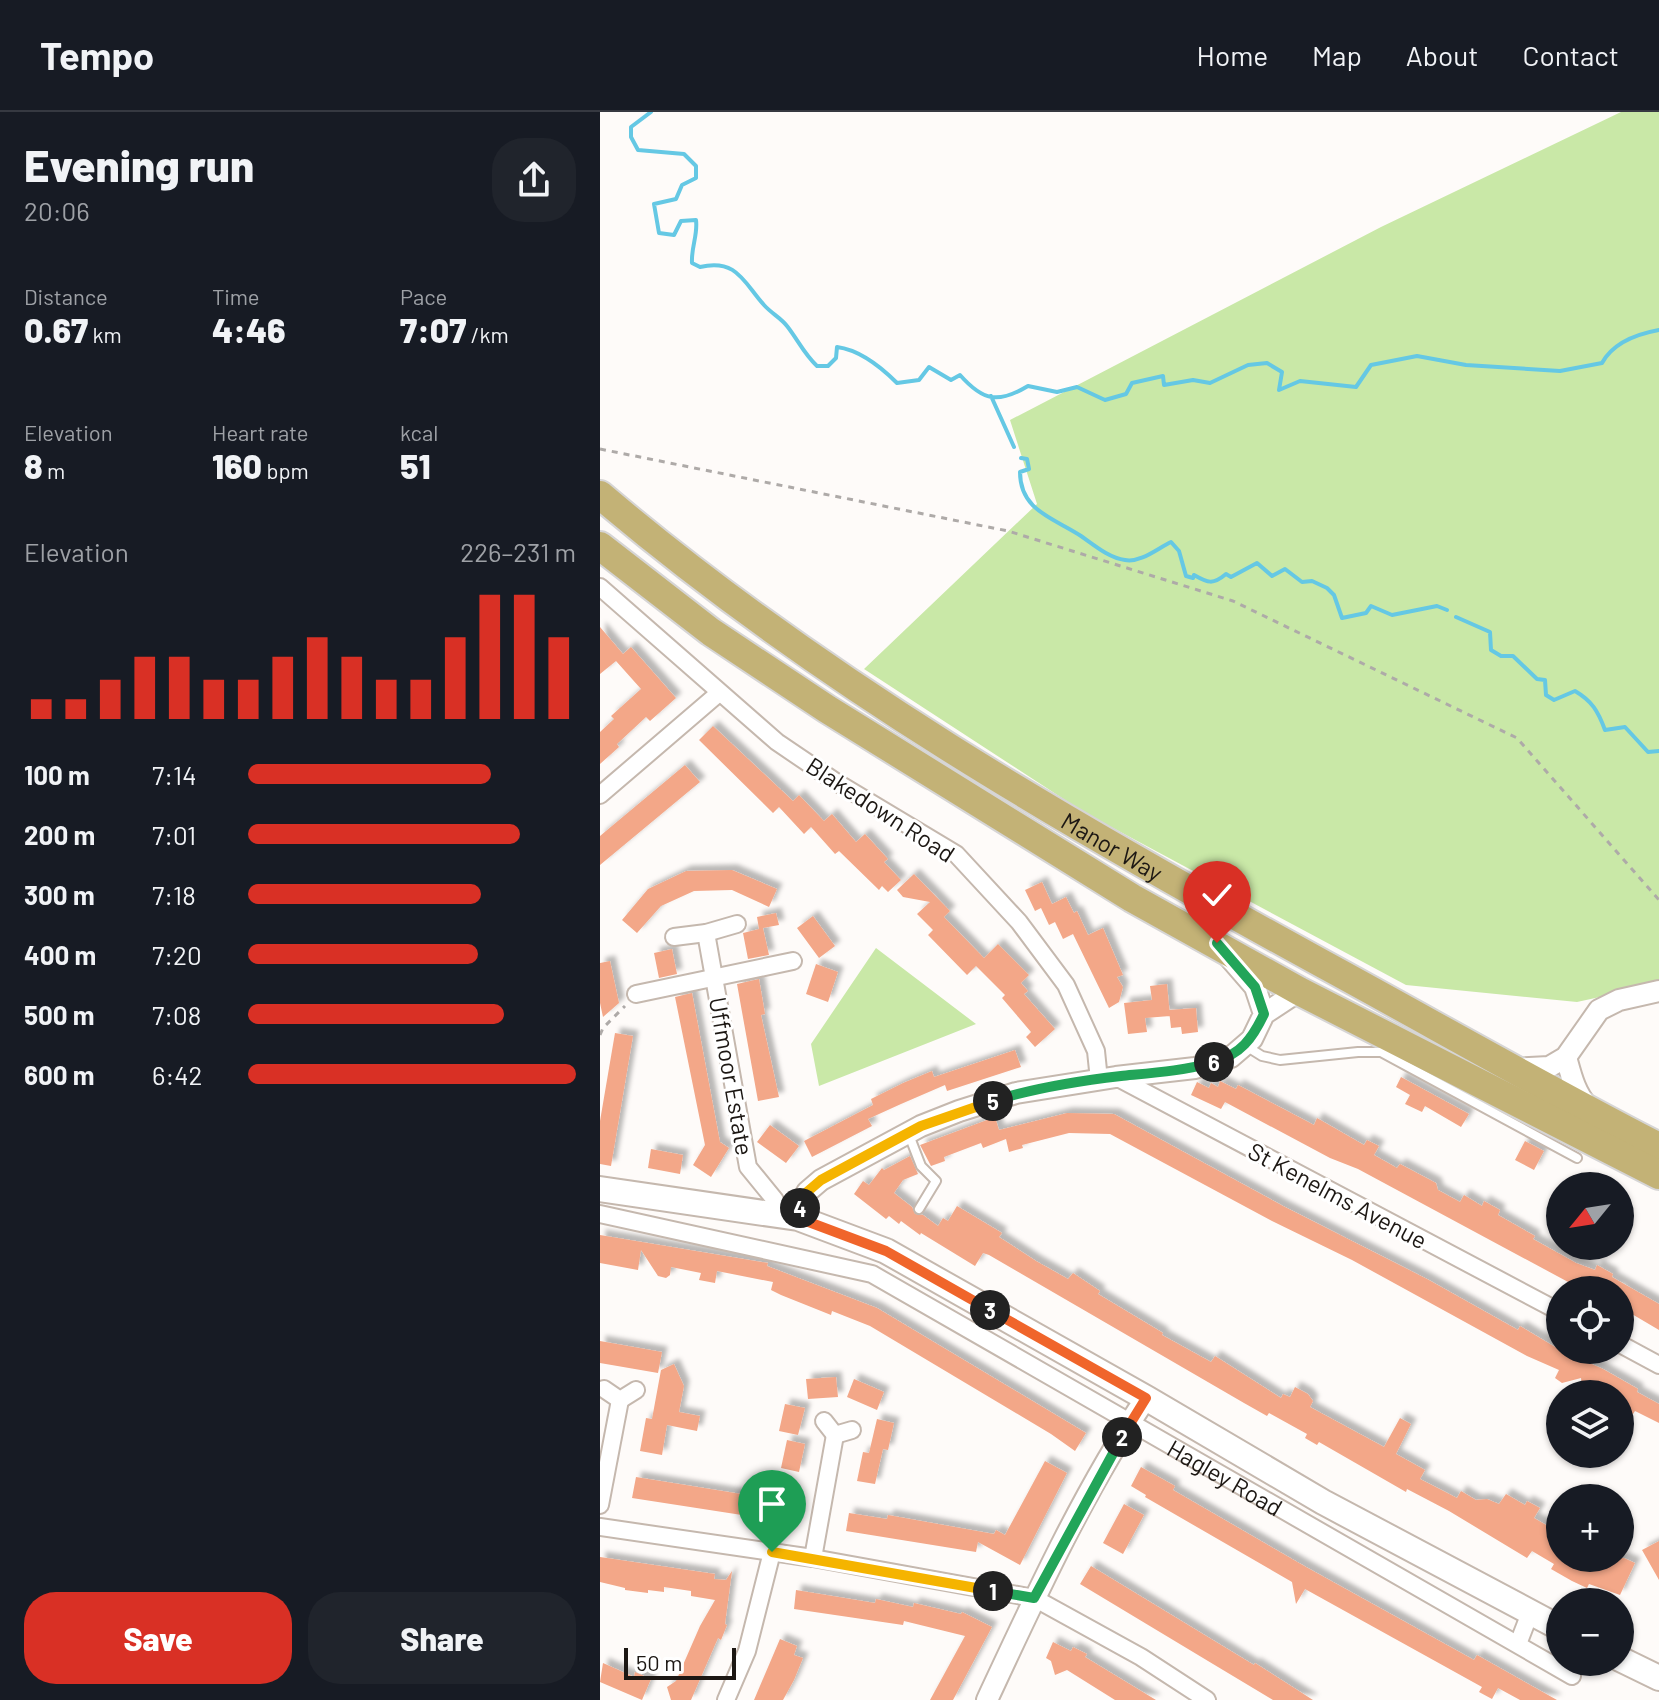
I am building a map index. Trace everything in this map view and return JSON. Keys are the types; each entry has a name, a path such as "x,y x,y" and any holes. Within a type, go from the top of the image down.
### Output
{"highway":[{"name":"Manor Way","path":"600,495 743,607 843,678 1010,787 1145,867 1659,1147"},
{"name":"Manor Way","path":"600,546 711,632 827,709 1132,898 1299,991 1659,1175"}],"main road":[{"name":"Hagley Road","path":"601,1202 773,1213 798,1218 886,1251 1146,1398 1224,1447 1546,1621"},
{"path":"1634,1666 1659,1678"}],"street":[{"name":"Blakedown Road","path":"604,596 777,742 836,782 956,854 1019,922 1066,985 1108,1078"},
{"path":"600,795 719,693"},
{"path":"674,937 706,933 737,924"},
{"name":"Uffmoor Estate","path":"706,933 748,1167 775,1200 773,1213"},
{"path":"1217,943 1255,987 1264,1014"},
{"name":"Uffmoor Estate","path":"636,994 793,961"},
{"path":"798,1218 807,1192 821,1180 908,1133 959,1111 1016,1093 1195,1068 1231,1057 1246,1046 1264,1014 1299,991"},
{"path":"1513,1069 1549,1067 1566,1057 1599,1010 1619,1000 1659,991"},
{"path":"1566,1057 1581,1099 1592,1111"},
{"name":"St Kenelms Avenue","path":"1108,1078 1546,1305"},
{"name":"Hagley Road","path":"601,1202 872,1274 1546,1661"},
{"path":"1634,1352 1659,1365"},
{"path":"604,1389 620,1400"},
{"path":"600,1505 620,1400 636,1390"},
{"path":"987,1700 1034,1598 1146,1398"},
{"path":"813,1558 835,1435 824,1421"},
{"path":"835,1435 852,1430"},
{"path":"600,1527 813,1558 1034,1598 1141,1657 1207,1700"},
{"path":"726,1700 747,1651 772,1552"},
{"path":"1518,1644 1530,1613"}],"lane":[{"path":"1246,1046 1262,1056 1280,1060 1381,1052 1577,1158"},
{"path":"908,1133 921,1166 936,1181 919,1209"}],"path":[{"path":"600,449 1008,531 1233,601 1517,738 1659,900"},
{"path":"600,1035 636,994"}],"green space":[{"path":"1621,112 1659,112 1659,984 1577,1002 1406,985 1085,813 864,669 1037,504 1010,420 1381,227"},
{"path":"876,948 976,1024 819,1086 811,1044"}],"building":[{"path":"600,627 623,654 631,647 676,698 650,721 646,717 600,764 600,732 614,719 611,716 641,689 616,661 600,674"},
{"path":"713,726 793,801 799,795 824,821 832,814 856,842 865,834 888,859 884,862 901,880 888,892 882,886 879,890 839,851 835,854 811,827 804,834 779,807 773,813 699,740"},
{"path":"685,765 700,782 600,865 600,836"},
{"path":"732,870 777,889 769,907 732,890 694,891 661,906 637,933 622,920 648,889 686,871"},
{"path":"914,874 950,911 944,917 984,958 998,944 1029,975 1021,983 1028,991 1024,994 1055,1029 1035,1047 1026,1037 1031,1032 1002,998 1005,995 976,966 967,975 928,935 933,930 917,914 930,902 903,897 897,890"},
{"path":"1042,882 1052,904 1066,897 1074,913 1077,911 1088,935 1103,928 1123,975 1117,977 1123,987 1119,1002 1109,1008 1073,934 1063,939 1055,922 1049,925 1041,908 1035,911 1025,890"},
{"path":"776,913 779,925 763,928 769,955 748,959 743,933 759,929 757,917"},
{"path":"813,916 835,946 819,958 797,928"},
{"path":"672,949 677,974 659,978 654,953"},
{"path":"610,961 619,1003 603,1017 600,963"},
{"path":"816,964 838,972 828,1002 806,994"},
{"path":"759,979 765,1014 761,1015 779,1097 758,1101 737,984"},
{"path":"1167,984 1170,1016 1145,1018 1147,1032 1128,1034 1124,1003 1152,1000 1150,986"},
{"path":"692,993 720,1142 729,1148 711,1177 693,1165 705,1145 675,997"},
{"path":"1196,1008 1198,1032 1182,1034 1181,1027 1171,1028 1169,1010"},
{"path":"615,1033 633,1036 611,1166 600,1164 600,1121"},
{"path":"1015,1050 1021,1067 947,1091 945,1085 868,1119 872,1126 812,1157 804,1141 873,1105 871,1099 903,1083 932,1071 934,1077"},
{"path":"1401,1077 1469,1114 1461,1127 1425,1106 1422,1112 1405,1104 1410,1095 1396,1087"},
{"path":"1220,1081 1236,1089 1238,1085 1314,1125 1317,1118 1364,1145 1367,1140 1379,1146 1374,1155 1397,1168 1400,1164 1436,1183 1438,1190 1460,1202 1464,1195 1482,1206 1484,1201 1500,1210 1498,1215 1535,1236 1533,1239 1546,1246 1546,1260 1571,1260 1595,1270 1597,1265 1612,1276 1557,1276 1358,1169 1330,1158 1225,1102 1221,1109 1191,1095 1197,1082 1209,1088 1211,1083 1218,1087"},
{"path":"1067,1113 1114,1114 1518,1330 1520,1326 1546,1342 1546,1364 1592,1364 1622,1380 1558,1380 1555,1378 1559,1370 1527,1356 1352,1260 1110,1134 1069,1133 1022,1145 1023,1148 1009,1152 1006,1139 983,1148 981,1143 944,1157 945,1161 931,1166 920,1145 995,1117 999,1130"},
{"path":"770,1125 799,1146 786,1163 757,1142"},
{"path":"1525,1141 1544,1151 1534,1170 1515,1160"},
{"path":"651,1149 683,1155 680,1174 648,1168"},
{"path":"910,1156 918,1174 903,1180 894,1193 912,1207 915,1214 923,1215 938,1226 943,1218 948,1221 957,1206 1002,1233 999,1237 1036,1261 1068,1279 1073,1273 1100,1291 1098,1294 1162,1335 1211,1362 1215,1356 1281,1398 1283,1394 1290,1397 1295,1387 1308,1394 1313,1401 1310,1407 1384,1447 1400,1418 1411,1424 1396,1454 1425,1470 1420,1479 1457,1498 1461,1491 1476,1500 1487,1499 1499,1504 1506,1494 1525,1505 1527,1501 1540,1508 1534,1518 1546,1525 1546,1559 1532,1551 1527,1558 1449,1511 1407,1489 1406,1492 1319,1442 1317,1445 1305,1438 1307,1434 1269,1413 1267,1416 989,1255 983,1253 975,1266 901,1221 899,1224 889,1216 886,1219 854,1194 863,1181 869,1185 882,1168 884,1170"},
{"path":"600,1235 768,1263 767,1266 877,1308 1086,1433 1075,1451 870,1326 832,1311 831,1315 781,1295 771,1290 773,1282 717,1271 715,1283 699,1280 701,1273 671,1267 670,1275 666,1278 658,1276 641,1250 638,1270 600,1263"},
{"path":"1634,1290 1659,1304 1659,1330 1634,1315"},
{"path":"600,1341 662,1352 658,1373 600,1363"},
{"path":"674,1364 684,1386 679,1412 700,1416 697,1431 667,1425 662,1455 640,1451 646,1418 652,1419 661,1370"},
{"path":"836,1377 838,1397 808,1399 806,1379"},
{"path":"854,1379 884,1392 877,1410 847,1397"},
{"path":"1634,1387 1637,1392 1659,1404 1659,1423 1635,1411"},
{"path":"785,1404 805,1408 798,1435 779,1431"},
{"path":"877,1419 894,1423 888,1450 883,1449 875,1484 857,1481 863,1452 869,1453"},
{"path":"787,1440 805,1444 799,1472 781,1468"},
{"path":"1045,1461 1067,1473 1020,1565 978,1542 976,1552 846,1531 849,1513 887,1519 888,1515 994,1534 996,1530 1005,1535"},
{"path":"1141,1467 1175,1486 1173,1490 1306,1567 1474,1660 1477,1655 1557,1700 1520,1700 1498,1688 1492,1699 1479,1692 1482,1687 1305,1589 1296,1604 1292,1582 1131,1486"},
{"path":"636,1477 790,1502 787,1522 632,1498"},
{"path":"1124,1504 1144,1515 1123,1554 1103,1543"},
{"path":"1659,1541 1659,1580 1642,1550"},
{"path":"600,1557 715,1574 714,1579 726,1580 732,1571 727,1625 721,1640 718,1638 691,1700 671,1700 667,1687 676,1681 715,1600 691,1596 691,1591 664,1587 664,1592 648,1590 648,1593 600,1582"},
{"path":"1091,1566 1313,1700 1273,1700 1080,1584"},
{"path":"1556,1572 1631,1572 1623,1588 1600,1588 1589,1584 1587,1588"},
{"path":"796,1590 875,1603 876,1599 913,1607 914,1603 962,1612 992,1627 953,1700 930,1700 965,1636 904,1621 903,1625 794,1609"},
{"path":"780,1639 797,1646 794,1655 803,1658 794,1680 783,1700 754,1700"},
{"path":"1053,1642 1071,1651 1073,1647 1087,1654 1085,1657 1156,1700 1115,1700 1067,1670 1055,1675 1051,1661 1046,1658"},
{"path":"603,1663 634,1677 635,1672 651,1679 642,1700 600,1682"}],"waterway":[{"path":"651,112 631,127 631,137 638,150 684,154 696,166 696,178 682,185 676,199 654,204 659,233 674,235 681,221 696,220 692,263 700,267 723,266 738,274 764,305 785,323 817,366 828,366 836,358 837,347 870,360 897,383 919,380 929,367 951,380 960,375 976,390 991,397 1008,396 1028,386 1057,392 1077,387 1105,400 1126,394 1132,383 1163,376 1164,385 1193,380 1210,383 1248,365 1267,363 1282,372 1279,390 1300,381 1356,387 1371,365 1417,356 1466,365 1560,371 1602,363 1612,350 1626,340 1659,330"},
{"path":"991,396 1014,447"},
{"path":"1021,458 1027,459 1029,469 1020,472 1022,485 1032,505 1113,557 1137,559 1171,542 1179,551 1186,576 1193,578 1194,575 1214,581 1226,574 1231,577 1257,563 1272,576 1285,569 1302,582 1312,581 1327,588 1334,595 1342,618 1366,613 1371,606 1392,615 1437,606 1447,610"},
{"path":"1456,617 1490,632 1491,650 1501,656 1513,656 1537,679 1545,680 1546,695 1554,700 1575,691 1594,707 1605,730 1625,727 1648,752 1659,751"}],"route":[{"path":"772,1552 1034,1598 1146,1398 886,1251 798,1218 800,1207 807,1192 821,1180 921,1126 959,1111 1016,1093 1195,1068 1231,1057 1252,1039 1264,1014 1255,987 1217,943"}]}
